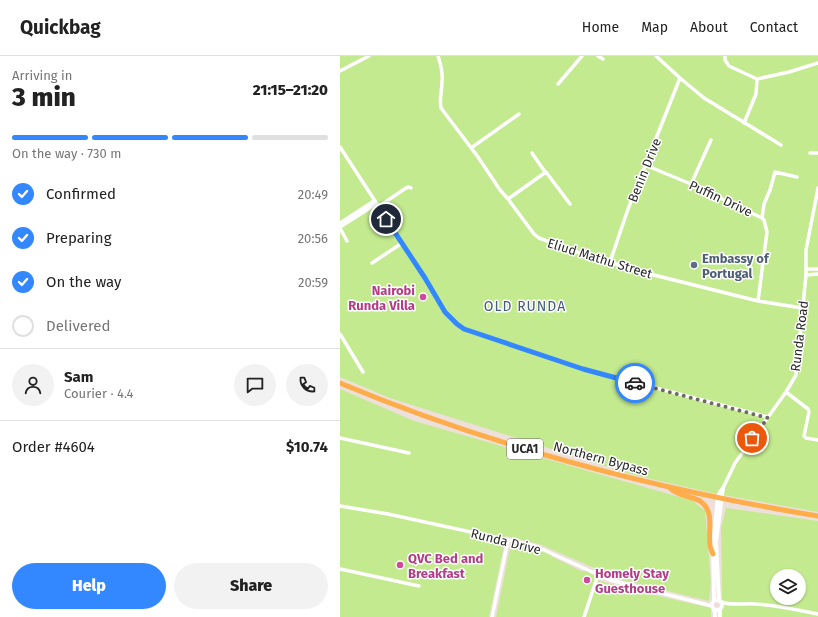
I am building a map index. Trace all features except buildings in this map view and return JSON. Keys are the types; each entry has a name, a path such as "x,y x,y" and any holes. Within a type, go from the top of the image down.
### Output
{"main road":[{"name":"Northern Bypass","path":"340,382 370,395 425,415 522,448 598,470 714,497 818,516"},
{"path":"669,487 678,493 697,500 708,510 710,522 710,546 713,554"}],"street":[{"path":"340,70 369,56"},
{"name":"Eliud Mathu Street","path":"438,56 442,69 441,108 500,190 534,234 539,238 577,252 642,272 758,301 802,308"},
{"path":"558,84 582,56"},
{"path":"598,56 603,59"},
{"path":"656,56 704,98 781,145"},
{"path":"725,56 725,60 729,66 757,79 789,72 818,63"},
{"name":"Benin Drive","path":"610,262 628,209 680,78"},
{"path":"744,122 756,94 757,79"},
{"path":"471,148 519,114"},
{"path":"691,184 711,140"},
{"path":"340,147 425,278 445,312 464,329 583,369 768,418"},
{"path":"810,153 818,153"},
{"path":"532,154 570,204"},
{"name":"Puffin Drive","path":"645,165 691,184 764,220 766,223 767,232 758,301"},
{"path":"508,199 545,172"},
{"path":"762,218 764,204 775,172 797,177"},
{"path":"340,224 406,188 411,188"},
{"name":"Runda Road","path":"716,617 712,605 713,542 718,498 735,463 768,418 796,375 806,275 806,250 818,188"},
{"path":"347,240 340,227 376,204"},
{"path":"372,263 402,243"},
{"path":"806,269 818,269"},
{"path":"806,275 818,274"},
{"path":"340,334 363,372"},
{"path":"786,392 808,409 809,412 804,436 818,440"},
{"path":"340,438 410,453"},
{"name":"Runda Road","path":"720,617 716,542 723,488"},
{"name":"Runda Drive","path":"340,506 388,514 535,546 598,575 622,583 712,605 716,610 720,605 757,604 818,614"},
{"path":"492,617 508,540"},
{"path":"340,569 419,586"},
{"path":"584,617 598,575"},
{"name":"Runda Drive","path":"712,605 716,600 720,605"}],"green space":[{"path":"340,56 818,56 818,512 712,493 630,474 390,398 340,377"},
{"path":"340,389 414,421 693,501 705,511 711,582 709,601 622,580 539,544 506,536 489,617 340,617"},
{"path":"726,508 818,521 818,617 722,617 721,529"},
{"path":"511,543 536,549 542,552 544,551 581,571 587,571 600,581 711,608 711,617 496,617"}],"way so far":[{"path":"635,383 768,418 752,438"}],"place":[{"name":"Embassy of Portugal","path":"694,265"},
{"name":"Nairobi Runda Villa","path":"423,297"},
{"name":"QVC Bed and Breakfast","path":"400,565"},
{"name":"Homely Stay Guesthouse","path":"587,580"}],"district":[{"name":"OLD RUNDA","path":"525,306"}],"route":[{"path":"386,219 425,278 445,312 464,329 583,369 635,383"}]}
